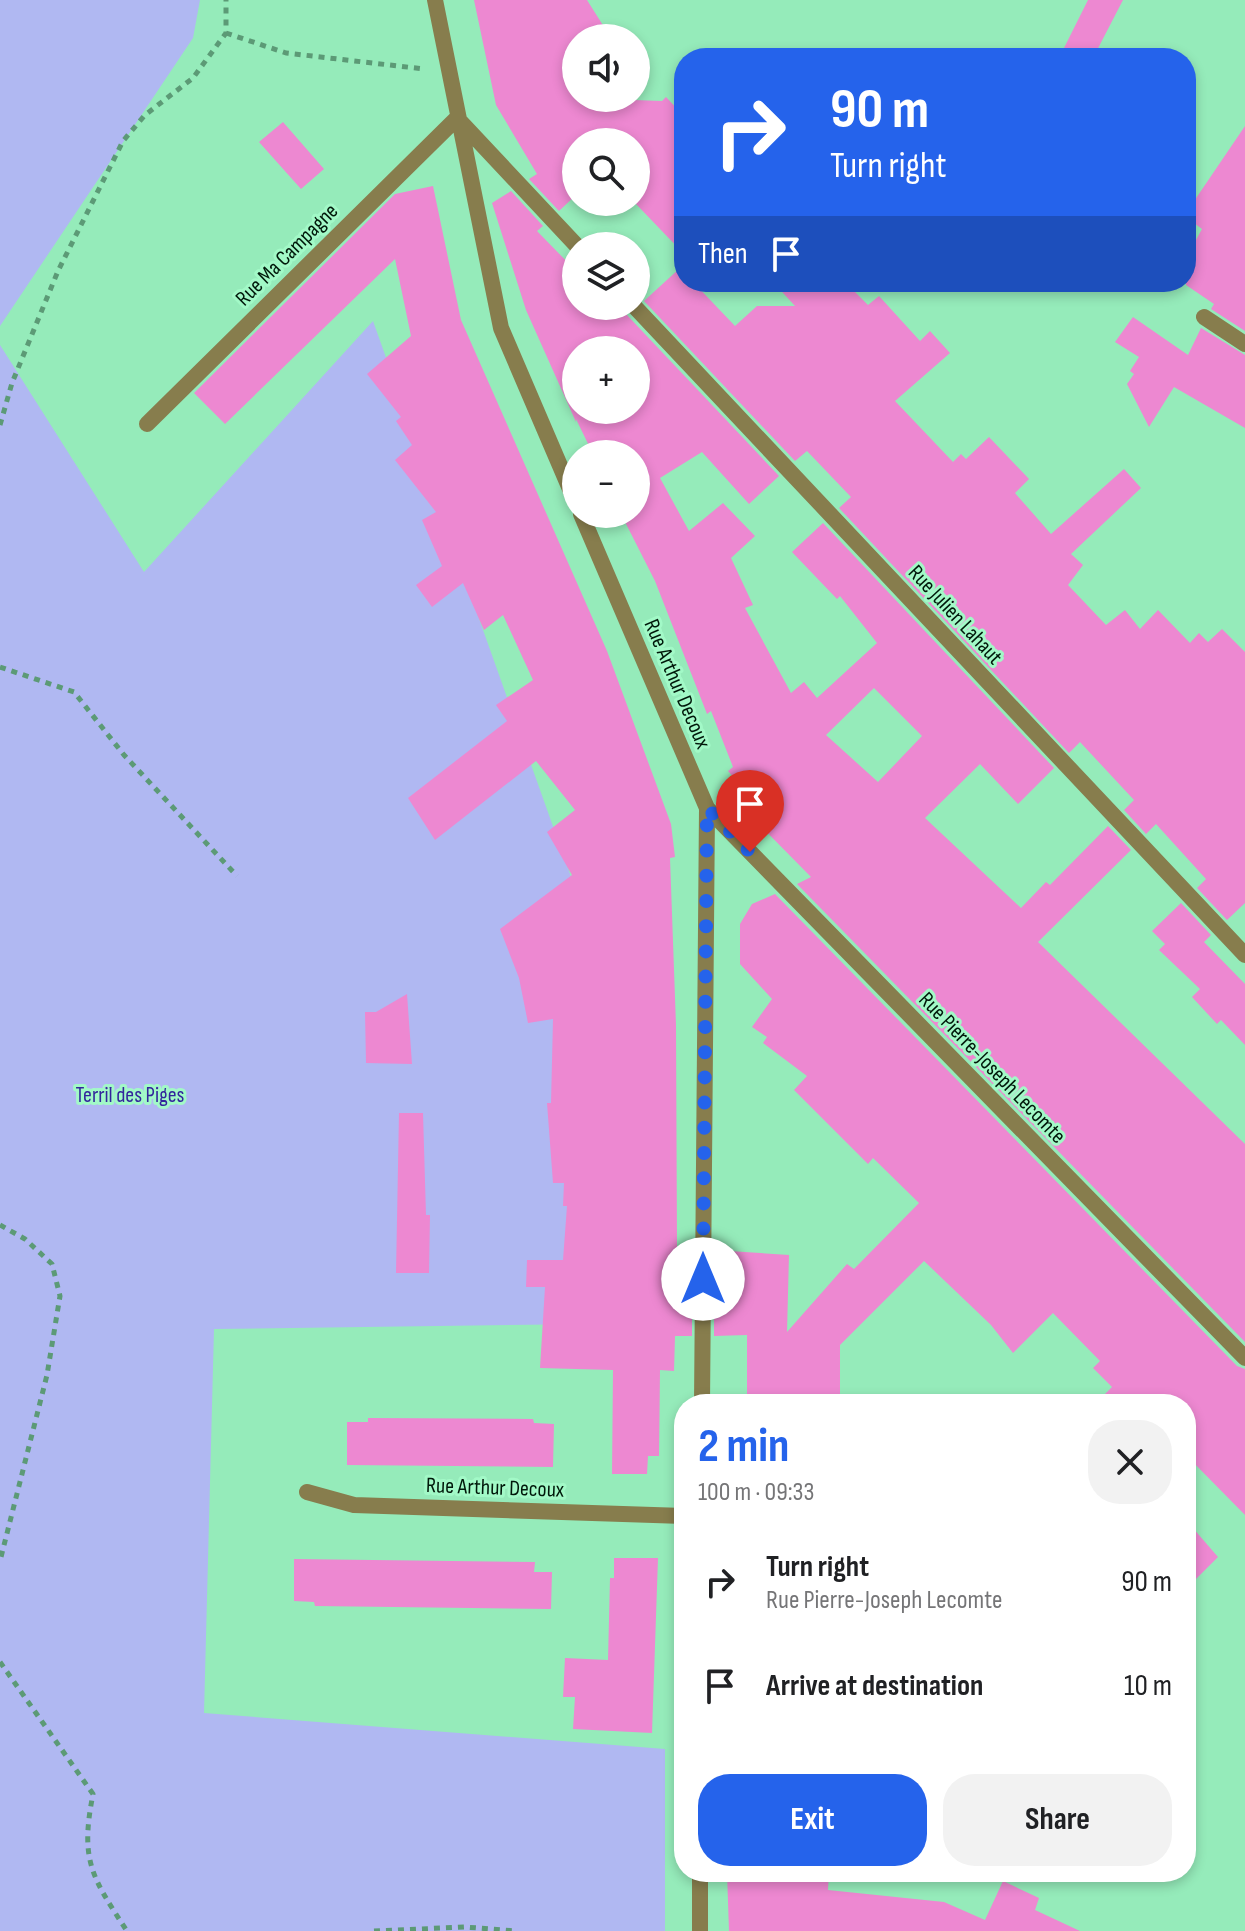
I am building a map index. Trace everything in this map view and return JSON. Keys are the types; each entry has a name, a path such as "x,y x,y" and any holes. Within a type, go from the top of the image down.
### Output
{"street":[{"path":"435,0 501,328 562,470"},
{"path":"457,118 564,232"},
{"name":"Rue Ma Campagne","path":"147,424 457,118"},
{"path":"1204,317 1245,344"},
{"name":"Rue Julien Lahaut","path":"647,320 1245,955"},
{"name":"Rue Arthur Decoux","path":"587,528 707,808 702,1394"},
{"name":"Rue Pierre-Joseph Lecomte","path":"707,808 1245,1358"},
{"name":"Rue Arthur Decoux","path":"307,1492 354,1505 674,1516"},
{"path":"700,1882 700,1931"}],"path":[{"path":"0,425 12,383 58,271 123,141 145,115 193,78 226,33 226,0"},
{"path":"226,33 286,53 449,72"},
{"path":"0,667 74,692 124,755 237,876"},
{"path":"0,1225 25,1239 52,1264 60,1296 47,1375 0,1561"},
{"path":"0,1662 93,1794 85,1836 95,1880 127,1931"},
{"path":"374,1931 465,1927 516,1931"}],"green space":[{"path":"0,0 200,0 193,38 0,326"},
{"name":"Terril des Piges","path":"373,321 586,919 593,1324 214,1329 204,1713 665,1749 665,1931 0,1931 0,345 144,572"}],"building":[{"path":"474,0 587,0 602,24 562,24 562,112 650,112 650,101 662,101 666,97 674,105 674,244 648,216 650,216 650,128 562,128 562,208 559,211 529,179 537,174 496,105"},
{"path":"1088,0 1123,0 1098,48 1064,48"},
{"path":"283,122 324,169 301,189 259,142"},
{"path":"1245,126 1245,331 1211,309 1214,304 1196,292 1196,240 1202,229 1196,224 1196,198"},
{"path":"433,186 461,320 607,651 671,824 675,857 670,858 676,1025 677,1247 692,1248 692,1336 675,1336 674,1371 660,1370 659,1456 648,1456 647,1474 612,1474 613,1370 540,1368 545,1287 526,1287 527,1260 563,1260 567,1206 563,1206 564,1183 553,1183 547,1103 551,1103 553,1019 528,1023 519,978 500,929 572,875 547,832 575,810 536,761 435,840 408,798 507,721 496,705 533,680 503,615 484,630 463,583 432,607 416,585 442,566 422,520 436,512 395,460 412,445 396,421 401,417 367,374 411,336 395,259 225,424 194,393 395,194"},
{"path":"511,191 543,226 537,231 562,257 562,320 632,320 647,336 562,336 562,391 526,310 492,203"},
{"path":"674,274 674,292 703,292 735,326 757,306 795,306 782,292 855,292 868,305 879,296 920,341 930,331 950,353 895,401 953,462 961,454 966,459 989,437 1029,479 1015,493 1051,534 1124,469 1141,488 1071,554 1083,565 1068,585 1106,625 1125,610 1140,629 1158,610 1190,643 1199,633 1208,642 1222,629 1245,652 1245,903 1227,920 1197,888 1206,879 1156,824 1146,834 1124,810 1134,800 1080,742 1069,753 839,508 851,497 807,451 795,461 650,307 650,296"},
{"path":"1133,317 1188,355 1201,328 1245,355 1245,428 1174,387 1149,427 1127,384 1134,374 1130,371 1139,357 1115,342"},
{"path":"650,339 779,476 749,504 702,452 660,478 689,531 723,503 755,536 731,558 753,605 745,608 791,693 804,682 817,698 877,643 840,596 837,599 792,552 823,523 1054,768 1018,804 980,764 925,818 1021,908 1046,882 1050,885 1108,826 1131,850 1038,942 1245,1144 1245,1342 797,884 811,877 733,798 743,788 728,771 733,767 711,711 707,714 655,581 628,528 650,528 650,440 586,440 578,424 650,424","holes":["874,688 922,736 878,782 826,735"]},
{"path":"775,894 1237,1366 1245,1369 1245,1515 1196,1465 1196,1394 1105,1394 1112,1387 1093,1368 1100,1361 1053,1313 1013,1353 991,1325 924,1261 840,1345 840,1394 747,1394 747,1335 714,1336 714,1250 789,1255 787,1332 847,1264 854,1269 919,1203 873,1158 868,1164 794,1090 807,1076 763,1043 767,1037 752,1027 772,999 740,964 740,924 752,904"},
{"path":"1181,903 1211,935 1204,942 1245,984 1245,1045 1221,1020 1217,1024 1192,997 1200,989 1159,950 1165,944 1152,931"},
{"path":"407,994 412,1064 366,1063 365,1012 376,1012"},
{"path":"399,1113 423,1113 426,1215 430,1215 429,1273 396,1273"},
{"path":"368,1418 533,1419 534,1423 554,1424 553,1467 347,1465 347,1422 368,1422"},
{"path":"1196,1532 1218,1557 1196,1579"},
{"path":"614,1558 658,1558 652,1733 573,1729 575,1697 563,1697 565,1658 608,1660 610,1578 614,1578"},
{"path":"294,1559 535,1562 534,1572 552,1572 551,1609 315,1606 314,1602 294,1601"},
{"path":"727,1882 828,1882 828,1890 944,1902 985,1920 1005,1882 1039,1898 1035,1910 1080,1931 729,1931"}],"route":[{"path":"703,1279 707,808 750,852"}]}
